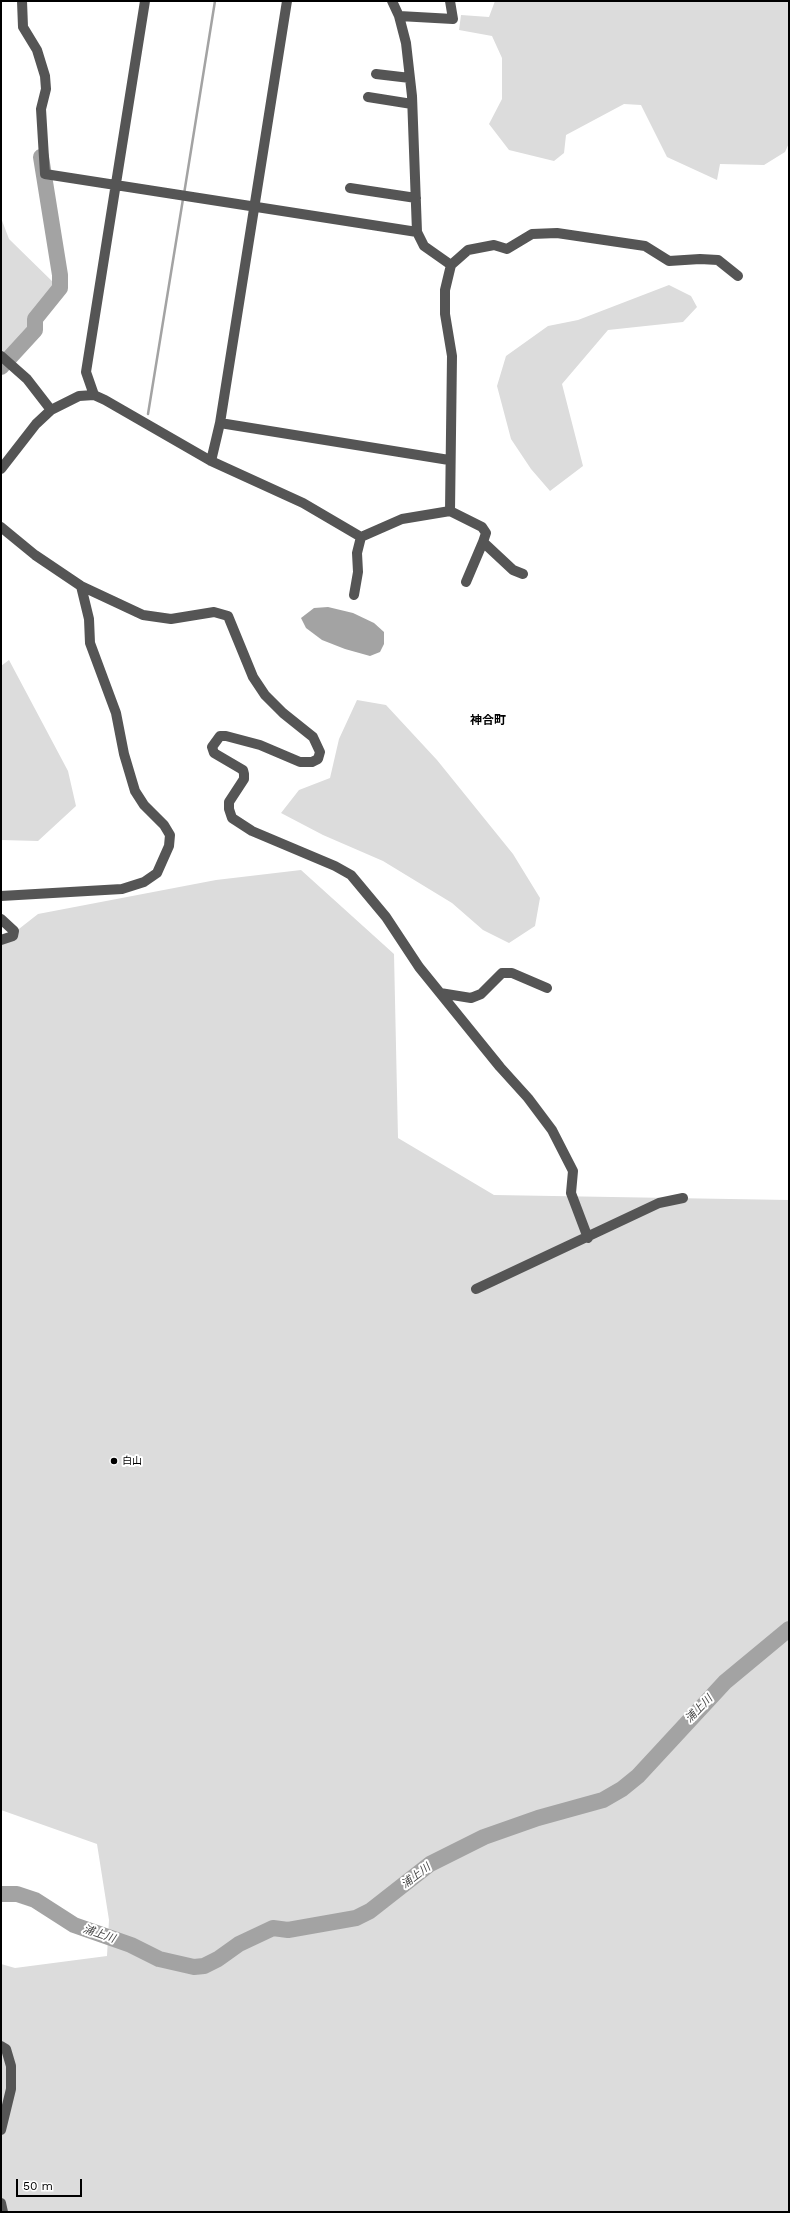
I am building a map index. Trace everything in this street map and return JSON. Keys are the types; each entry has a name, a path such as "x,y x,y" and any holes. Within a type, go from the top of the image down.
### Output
{"street":[{"path":"22,1 24,27 37,50 45,76 46,90 41,109 45,174 417,232"},
{"path":"94,395 86,372 145,1"},
{"path":"211,460 220,423 287,1"},
{"path":"392,1 399,16 406,43 410,78 417,232 424,246 451,265"},
{"path":"399,16 453,19 450,1"},
{"path":"376,74 410,78"},
{"path":"368,97 412,104"},
{"path":"350,188 416,198"},
{"path":"450,511 449,460 452,356 445,314 445,290 451,265 468,250 494,245 507,249 532,234 557,233 645,246 668,261 700,259 718,260 738,276"},
{"path":"1,356 27,379 51,410"},
{"path":"1,469 36,424 51,410 79,396 94,395 106,400 211,460 303,504 361,537"},
{"path":"220,423 449,460"},
{"path":"361,537 402,519 450,511 482,527 486,533 484,542 466,582"},
{"path":"1,527 35,555 81,586 142,614 172,619 214,612 228,616 253,676 266,695 283,713 313,737 320,752 318,759 312,762 300,762 260,745 226,736 220,736 212,747 214,752 243,770 244,774 244,779 229,802 229,809 232,818 252,831 335,866 351,875 386,917 419,967 500,1068 528,1098 552,1130 572,1171 570,1193 588,1238"},
{"path":"354,595 358,572 357,553 361,537"},
{"path":"484,542 513,570 523,574"},
{"path":"1,896 122,889 144,882 156,873 170,846 170,835 164,825 144,805 135,791 124,754 116,713 90,643 89,619 81,586"},
{"path":"1,919 14,931 13,936 1,940"},
{"path":"440,993 471,998 481,994 502,973 512,973 547,988"},
{"path":"476,1289 588,1238 659,1203 683,1198"},
{"path":"1,2046 6,2049 11,2066 11,2089 1,2130"},
{"path":"1,2202 3,2212"}],"shaded area":[{"path":"495,1 789,1 789,143 785,152 764,165 720,164 717,180 667,157 641,105 624,104 566,135 564,153 554,161 509,150 489,124 502,99 502,58 492,36 459,30 461,15 489,17"},
{"path":"1,218 9,239 57,286 29,323 33,328 6,357 1,354"},
{"path":"669,285 691,296 697,307 683,322 608,330 562,384 583,466 550,491 531,469 511,439 497,386 506,356 548,326 578,320"},
{"path":"328,607 353,613 374,623 384,632 384,644 380,652 370,656 345,649 322,640 306,628 301,618 314,608"},
{"path":"9,660 68,771 76,806 38,841 1,840 1,666"},
{"path":"357,700 386,705 437,760 513,854 540,898 535,926 509,943 483,930 452,903 383,861 323,835 281,813 299,790 330,778 339,739"},
{"path":"301,870 394,954 398,1138 494,1195 789,1200 789,2212 1,2212 1,1964 15,1968 107,1956 109,1920 97,1844 1,1810 1,943 38,914 216,880"}],"waterway":[{"path":"184,194 215,1"},
{"path":"1,367 35,330 35,319 60,288 60,275 41,157"},
{"path":"148,414 183,199"},
{"name":"浦上川","path":"1,1894 17,1894 35,1900 74,1925 131,1945 159,1959 194,1967 204,1966 218,1959 239,1944 273,1928 288,1930 356,1918 370,1911 430,1864 484,1837 538,1818 603,1800 622,1789 638,1776 725,1682 789,1629"}],"place":[{"name":"白山","path":"114,1461"}],"district":[{"name":"神合町","path":"488,720"}]}
